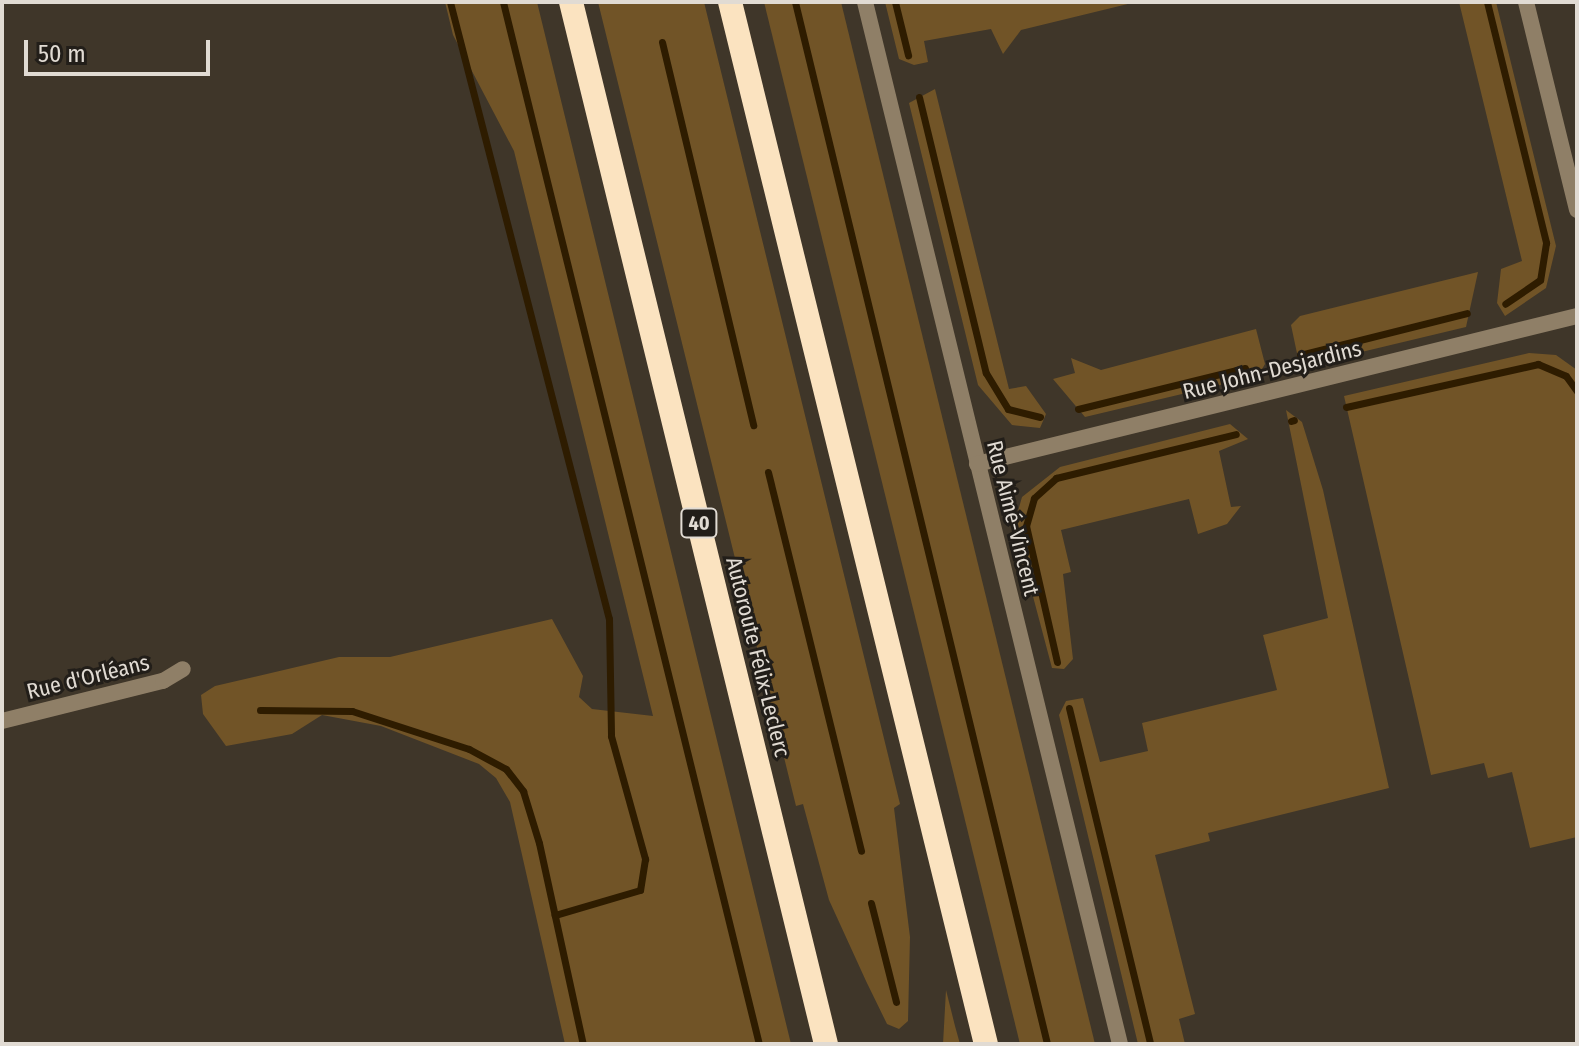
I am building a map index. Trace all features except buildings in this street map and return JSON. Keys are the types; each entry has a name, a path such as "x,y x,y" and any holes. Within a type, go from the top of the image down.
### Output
{"highway":[{"name":"Autoroute Félix-Leclerc","path":"571,2 826,1044"},
{"path":"730,2 986,1044"}],"street":[{"name":"Rue Aimé-Vincent","path":"865,2 1120,1044"},
{"path":"1526,2 1577,210"},
{"name":"Rue John-Desjardins","path":"977,464 1577,316"},
{"name":"Rue d'Orléans","path":"2,721 163,681 183,669"}],"shaded area":[{"path":"445,2 537,2 791,1044 565,1044 510,802 496,778 479,764 381,726 322,715 292,734 226,746 203,714 201,695 215,686 339,657 390,657 552,619 583,676 579,697 592,709 653,716 514,151 453,35"},
{"path":"598,2 704,2 900,804 894,808 910,937 908,1021 899,1029 887,1024 866,981 829,900 803,804 796,806"},
{"path":"764,2 841,2 1095,1044 1020,1044"},
{"path":"885,2 1136,2 1021,30 1003,54 991,29 924,41 928,62 914,65 899,59"},
{"path":"1459,2 1496,2 1556,246 1546,288 1505,316 1497,303 1501,269 1522,261"},
{"path":"935,89 1009,389 1026,386 1046,414 1040,428 1012,425 978,385 909,103"},
{"path":"1478,272 1466,327 1303,366 1298,358 1291,325 1300,316"},
{"path":"1256,329 1265,364 1258,376 1085,417 1053,379 1075,373 1071,358 1101,370"},
{"path":"1529,353 1556,355 1577,370 1577,837 1530,848 1512,772 1488,778 1484,763 1431,775 1344,396"},
{"path":"1286,410 1302,422 1323,490 1389,788 1208,833 1210,841 1155,855 1195,1014 1179,1019 1185,1044 1138,1044 1059,715 1066,701 1083,698 1100,762 1148,751 1142,723 1277,690 1263,635 1328,618"},
{"path":"1230,424 1248,439 1219,451 1231,507 1241,506 1227,524 1198,534 1189,499 1061,530 1071,572 1063,574 1073,659 1064,669 1052,668 1014,525 1022,497 1060,467"},
{"path":"946,990 955,1026 960,1044 943,1044"}],"waterway":[{"path":"450,2 609,619 611,736 645,859 640,890 555,915"},
{"path":"503,2 759,1044"},
{"path":"795,2 1047,1044"},
{"path":"895,2 908,55"},
{"path":"1487,2 1546,243 1540,280 1505,304"},
{"path":"662,42 753,425"},
{"path":"919,97 986,373 1008,409 1040,417"},
{"path":"1300,355 1467,313"},
{"path":"1346,407 1538,364 1566,376 1577,391"},
{"path":"1078,409 1245,368"},
{"path":"1057,662 1026,526 1034,498 1056,478 1236,434"},
{"path":"768,472 861,851"},
{"path":"1069,708 1150,1044"},
{"path":"260,710 352,711 469,749 506,769 523,791 539,843 583,1044"},
{"path":"871,903 896,1002"}]}
